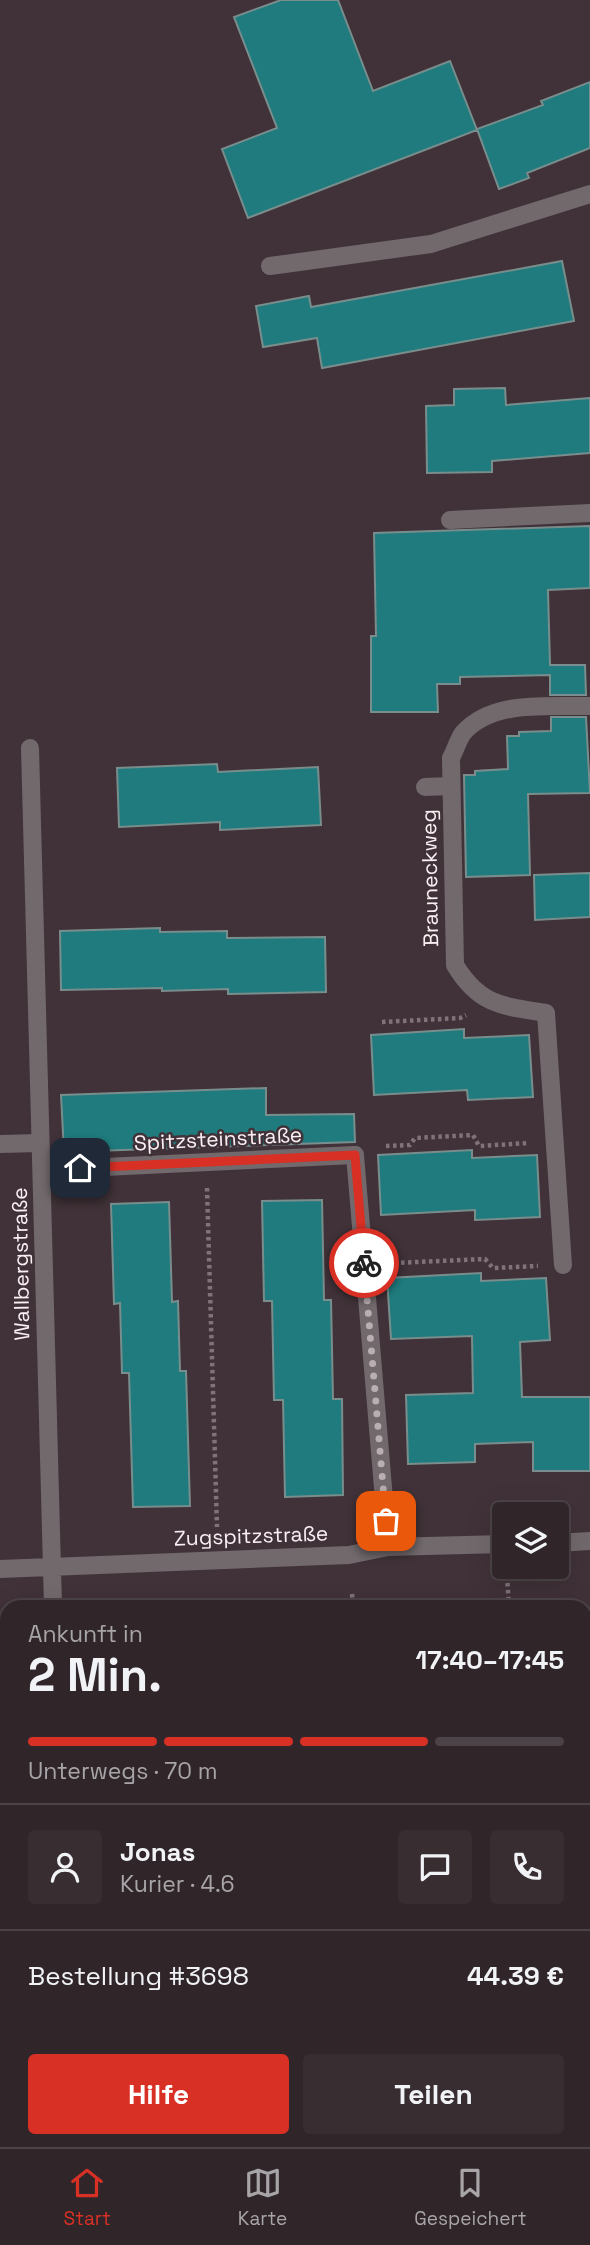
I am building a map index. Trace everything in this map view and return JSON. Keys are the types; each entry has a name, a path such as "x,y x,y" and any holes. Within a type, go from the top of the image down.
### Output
{"street":[{"path":"270,266 431,244 590,194"},
{"path":"450,520 590,513"},
{"name":"Brauneckweg","path":"487,1001 468,986 455,965 451,758 463,734 486,717 517,708 590,706"},
{"name":"Wallbergstraße","path":"30,748 53,1600"},
{"path":"425,787 452,786"},
{"path":"487,1001 546,1013 563,1265"},
{"path":"0,1144 40,1143"},
{"name":"Spitzsteinstraße","path":"41,1170 355,1155 388,1547"},
{"path":"569,1542 590,1541"},
{"name":"Zugspitzstraße","path":"0,1569 349,1555 388,1547 492,1544"}],"path":[{"path":"382,1022 460,1018 487,1001"},
{"path":"386,1146 410,1145 415,1138 473,1135 479,1146 554,1142"},
{"path":"206,1163 217,1527"},
{"path":"394,1263 485,1259 493,1268 563,1265"},
{"path":"507,1579 509,1600"},
{"path":"352,1594 352,1600"}],"building":[{"path":"281,0 338,0 373,91 450,61 477,130 248,218 222,149 277,128 234,17"},
{"path":"590,82 590,148 527,173 529,178 499,189 477,129 543,105 541,101"},
{"path":"562,261 574,321 322,368 317,338 263,347 256,306 309,296 311,307"},
{"path":"505,388 506,405 590,398 590,453 492,461 492,472 427,473 426,406 454,405 454,389"},
{"path":"590,526 590,588 548,590 550,665 585,665 586,695 550,695 550,675 460,677 460,684 437,684 438,712 371,712 371,636 376,636 374,533"},
{"path":"551,717 586,717 590,793 528,794 530,875 466,877 464,775 475,775 475,771 508,769 507,736 519,736 519,732 551,731"},
{"path":"217,764 218,772 318,767 321,825 220,830 220,822 119,827 117,768"},
{"path":"590,873 590,917 535,920 534,875"},
{"path":"160,928 160,932 227,931 227,938 325,937 326,992 228,994 228,989 162,991 162,988 61,990 60,931"},
{"path":"464,1029 464,1038 529,1035 533,1097 468,1100 467,1090 374,1095 371,1035"},
{"path":"266,1088 266,1115 354,1114 355,1142 64,1152 61,1095"},
{"path":"472,1150 472,1158 537,1155 540,1217 475,1220 475,1210 381,1215 378,1155"},
{"path":"322,1200 324,1300 331,1300 333,1399 342,1399 343,1495 285,1497 283,1400 274,1400 272,1301 264,1301 262,1201"},
{"path":"169,1202 172,1302 178,1301 180,1371 186,1371 190,1506 133,1507 129,1373 122,1373 120,1303 114,1304 111,1204"},
{"path":"481,1273 481,1281 546,1278 550,1340 520,1342 522,1397 590,1397 590,1471 533,1471 533,1442 475,1444 475,1462 408,1464 406,1395 473,1393 472,1336 391,1339 387,1278"}],"way so far":[{"path":"364,1263 386,1521"}],"route":[{"path":"80,1168 355,1155 364,1263"}]}
